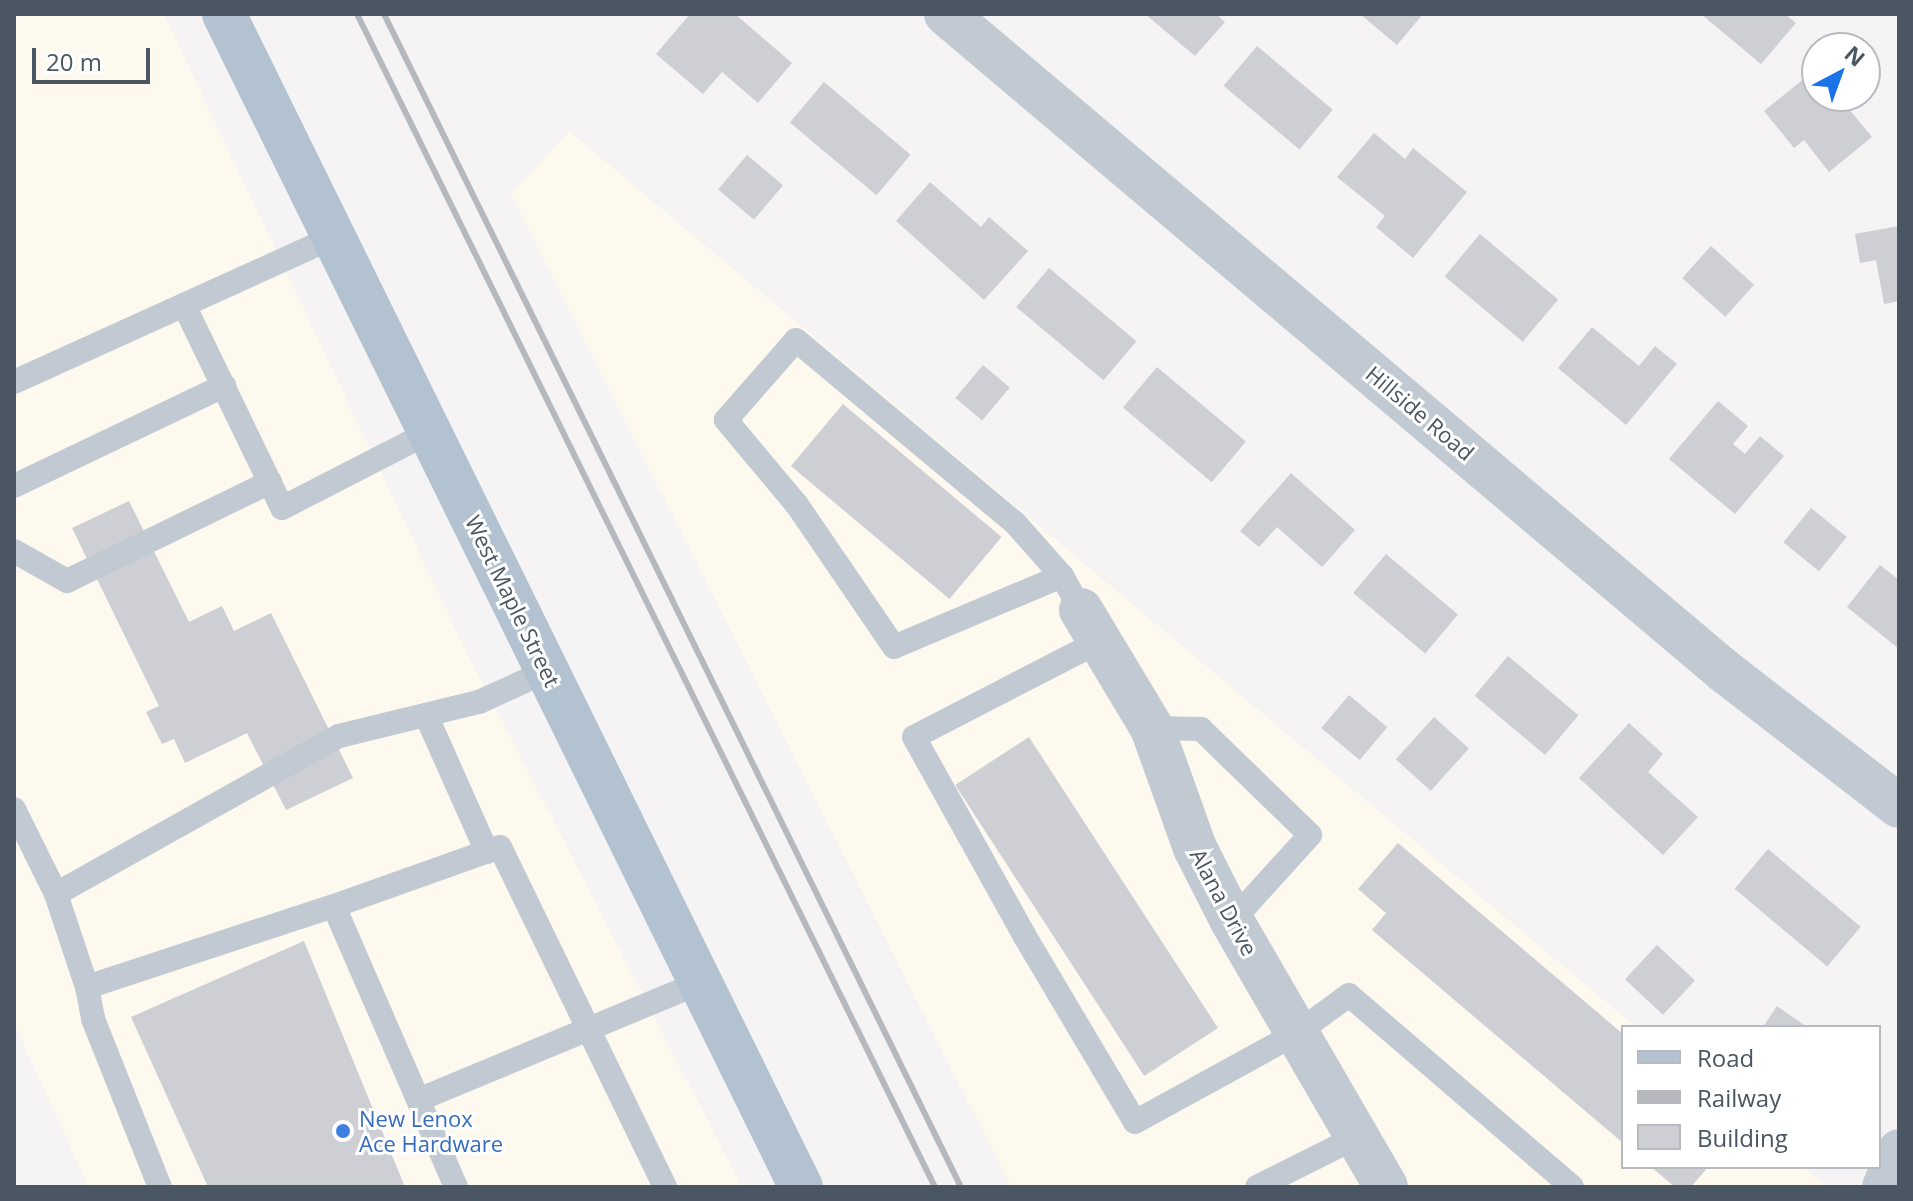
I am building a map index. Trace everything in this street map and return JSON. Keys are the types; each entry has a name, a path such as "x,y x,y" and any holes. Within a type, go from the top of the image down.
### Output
{"main road":[{"name":"West Maple Street","path":"224,14 801,1187"}],"street":[{"name":"Hillside Road","path":"946,14 1723,670 1899,806"},
{"name":"Alana Drive","path":"1081,609 1152,728 1195,848 1232,921 1386,1187"},
{"path":"1884,1187 1899,1151"}],"lane":[{"path":"14,382 334,237"},
{"path":"184,305 282,508 430,432"},
{"path":"796,340 1015,523 1081,609 894,647 797,505 726,420 796,340"},
{"path":"14,486 224,386"},
{"path":"14,551 67,581 270,482"},
{"path":"1081,609 914,737 1024,935 1135,1122 1297,1033 1349,995 1572,1187"},
{"path":"56,894 339,736 479,702 547,671"},
{"path":"426,715 487,852"},
{"path":"1152,728 1201,729 1310,835 1232,921"},
{"path":"14,809 56,894 87,987 93,1019 160,1187"},
{"path":"87,987 334,906 500,847 665,1187"},
{"path":"334,906 456,1187"},
{"path":"418,1100 702,982"},
{"path":"1257,1187 1357,1137"}],"shaded area":[{"path":"14,14 164,14 463,645 742,1187 89,1187 14,1024"},
{"path":"569,131 1634,1025 1621,1025 1621,1169 1805,1169 1827,1187 1011,1187 511,195"}],"building":[{"path":"690,14 735,14 792,63 758,103 722,72 703,94 656,54"},
{"path":"1145,14 1216,14 1225,22 1195,56"},
{"path":"1360,14 1423,14 1397,45"},
{"path":"1701,14 1785,14 1796,23 1761,64"},
{"path":"1257,46 1333,110 1299,149 1224,86"},
{"path":"1801,81 1801,112 1851,112 1872,137 1829,172 1804,140 1794,148 1764,111"},
{"path":"824,82 911,155 876,195 790,123"},
{"path":"1374,133 1405,159 1413,148 1467,192 1413,258 1376,227 1385,216 1337,177"},
{"path":"747,155 783,185 754,220 718,189"},
{"path":"930,182 981,227 989,217 1028,251 984,300 896,221"},
{"path":"1899,226 1899,301 1884,304 1876,260 1860,263 1855,234"},
{"path":"1480,234 1558,300 1523,342 1445,276"},
{"path":"1711,246 1754,285 1725,317 1682,278"},
{"path":"1049,268 1136,341 1104,380 1016,307"},
{"path":"1592,327 1639,366 1655,346 1677,364 1626,425 1558,368"},
{"path":"983,365 1010,387 982,420 955,398"},
{"path":"1157,367 1246,442 1212,482 1123,408"},
{"path":"1718,401 1748,426 1733,444 1745,454 1760,436 1784,456 1735,514 1669,459"},
{"path":"843,404 1002,537 950,599 791,466"},
{"path":"1291,473 1355,530 1322,567 1277,527 1259,547 1240,531"},
{"path":"129,501 189,622 222,606 234,631 271,613 353,778 286,810 247,733 185,763 174,739 162,744 146,712 159,706 72,528"},
{"path":"1811,508 1847,537 1819,571 1783,542"},
{"path":"1386,554 1458,614 1425,653 1353,593"},
{"path":"1880,565 1899,580 1899,649 1847,607"},
{"path":"1508,656 1578,715 1545,755 1475,696"},
{"path":"1349,695 1387,727 1360,760 1321,728"},
{"path":"1434,717 1469,748 1431,791 1396,759"},
{"path":"1629,723 1663,754 1648,772 1698,817 1663,855 1579,778"},
{"path":"1029,737 1218,1028 1144,1076 955,785"},
{"path":"1398,843 1621,1032 1621,1141 1372,930 1386,913 1358,889"},
{"path":"1768,849 1861,927 1827,967 1735,889"},
{"path":"304,941 405,1187 208,1187 131,1017"},
{"path":"1657,945 1695,980 1663,1015 1625,979"},
{"path":"1777,1006 1804,1025 1764,1025"},
{"path":"1653,1169 1706,1169 1691,1187 1675,1187"}],"railway":[{"path":"357,14 935,1187"},
{"path":"384,14 961,1187"}],"place":[{"name":"New Lenox Ace Hardware","path":"343,1131"}]}
